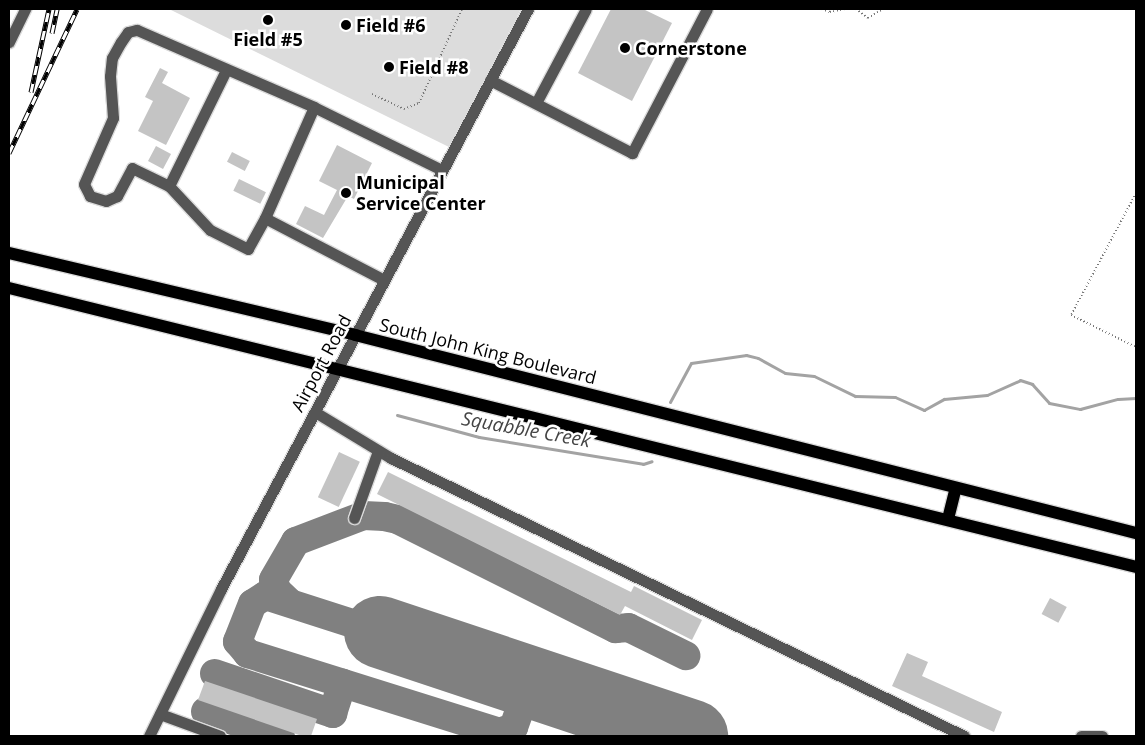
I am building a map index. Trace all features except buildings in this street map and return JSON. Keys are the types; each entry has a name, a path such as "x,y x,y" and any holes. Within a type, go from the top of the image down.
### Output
{"main road":[{"name":"South John King Boulevard","path":"9,253 355,336 1136,533"},
{"path":"9,288 1136,567"},
{"path":"948,519 956,488"}],"street":[{"path":"9,42 25,9"},
{"name":"Airport Road","path":"149,736 315,412 527,9"},
{"path":"536,103 586,9"},
{"path":"490,80 632,153 707,9"},
{"path":"314,107 265,218 248,249 210,230 168,186 132,168 117,196 106,201 90,196 84,184 113,118 110,76 112,58 120,42 128,32 137,30 314,107 442,170"},
{"path":"168,186 226,70"},
{"path":"265,218 384,280"},
{"path":"315,412 378,451 964,736"},
{"path":"354,518 378,451"},
{"path":"160,714 220,736"},
{"path":"1081,736 1102,736"}],"path":[{"path":"372,94 404,109 419,103 462,9"},
{"path":"822,9 830,12 845,9"},
{"path":"856,9 868,18 883,9"},
{"path":"1136,193 1071,314 1136,347"}],"shaded area":[{"path":"169,9 521,9 449,147"}],"waterway":[{"name":"Squabble Creek","path":"670,402 691,363 746,355 758,358 785,373 814,376 855,396 895,397 924,410 944,399 987,395 1020,380 1032,384 1049,403 1080,409 1118,399 1136,398"},
{"name":"Squabble Creek","path":"397,415 479,437 643,464 652,461"}],"taxiway":[{"path":"289,602 276,590 273,579 295,541 363,515 384,516 397,519 615,628 628,627 685,655"},
{"path":"380,632 265,595 252,603 237,641 247,653 499,732 513,727 529,682"},
{"path":"214,673 332,713 342,683"},
{"path":"205,711 280,736"}],"runway":[{"path":"380,632 692,736"}],"railway":[{"path":"31,92 49,9"},
{"path":"52,33 57,9"},
{"path":"9,153 77,9"}],"place":[{"name":"Field #5","path":"268,20"},
{"name":"Field #6","path":"346,25"},
{"name":"Cornerstone","path":"625,48"},
{"name":"Field #8","path":"389,67"},
{"name":"Municipal Service Center","path":"346,193"}]}
